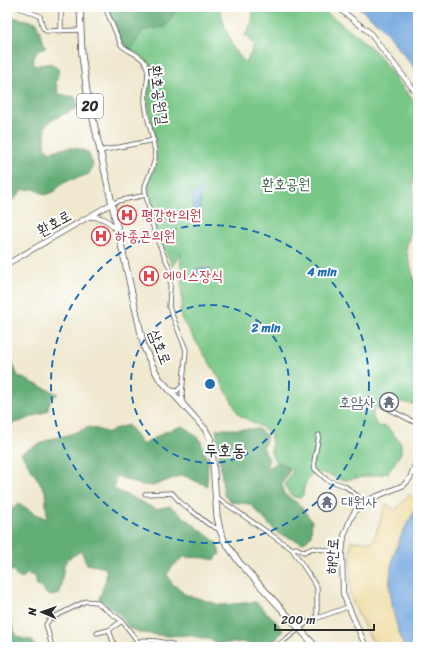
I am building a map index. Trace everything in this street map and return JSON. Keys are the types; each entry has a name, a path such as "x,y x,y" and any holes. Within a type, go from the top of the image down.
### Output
{"main road":[{"name":"삼호로","path":"80,7 85,81 111,204 144,347 152,365 168,389 202,425 210,438 217,516 220,530 226,544 239,562 316,647"}],"street":[{"path":"17,7 26,9 40,16 43,28 46,31 81,30"},
{"path":"61,7 61,31"},
{"name":"환호공원길","path":"105,7 121,45 142,59 146,65 148,77 145,101 154,140 155,159 145,186 146,195 155,235 171,271 169,307 186,346 182,385 184,406"},
{"path":"337,7 373,36 418,95"},
{"path":"100,151 154,140"},
{"path":"111,204 146,195"},
{"name":"환호로","path":"7,264 111,204"},
{"path":"89,218 98,217 105,219 117,231"},
{"path":"168,389 177,391 182,385"},
{"path":"383,406 418,424"},
{"path":"319,435 314,461 315,469 327,480 345,486 365,502"},
{"name":"해안로","path":"366,647 342,591 342,553 344,536 355,511 365,502 404,485 410,478 418,458"},
{"path":"144,494 172,493 181,503 208,524 220,530"},
{"path":"216,497 292,549 317,587 317,617"},
{"path":"292,549 296,548 304,552 313,548 342,553"},
{"path":"52,647 46,624 50,618 86,601 96,602 122,621 140,643"},
{"path":"275,647 308,621 348,607"},
{"path":"97,633 109,630 122,621"},
{"path":"109,630 114,647"},
{"name":"해안로","path":"362,639 369,647"},
{"path":"127,647 140,643 143,640 157,641 172,645"}],"green space":[{"name":"환호공원","path":"107,7 219,7 234,50 246,63 254,46 245,35 252,22 253,10 245,7 319,7 355,34 378,54 394,77 418,106 418,167 413,183 416,212 406,249 418,294 418,405 393,400 389,404 379,408 373,408 373,418 377,426 387,427 401,443 401,453 388,473 345,480 317,472 307,481 304,487 303,495 300,498 294,497 288,492 285,484 293,471 274,460 271,452 272,443 270,434 263,428 239,415 218,376 181,318 180,311 182,304 180,252 173,267 156,232 149,199 148,184 156,163 156,143 147,99 150,82 148,65 143,57 127,48"},
{"path":"107,7 178,7 165,27 143,30 130,50 121,42"},
{"path":"7,14 12,17 36,22 46,48 39,49 33,59 34,66 51,63 59,70 56,83 59,94 75,97 79,107 52,120 45,126 45,148 51,152 70,148 88,152 93,165 89,174 65,181 55,191 45,195 34,189 22,190 11,203 7,203"},
{"path":"7,351 18,376 58,394 51,399 47,411 19,422 7,424"},
{"path":"128,425 143,445 164,432 183,426 200,439 208,461 207,486 182,475 153,486 141,485 116,476 114,489 156,509 170,506 217,543 220,554 214,560 184,557 174,565 167,574 172,584 179,588 184,594 220,605 256,602 283,630 272,645 259,647 242,642 220,644 212,640 188,635 167,636 142,633 129,628 120,615 99,599 106,579 106,568 87,564 81,551 68,559 64,565 60,594 51,596 45,593 44,589 37,586 34,576 27,574 22,579 16,576 13,570 7,574 7,510 11,510 19,503 32,512 47,519 45,491 21,453 50,439 68,435 90,427 109,433 114,429"},
{"path":"216,429 258,429 267,436 263,448 269,459 266,468 279,462 290,470 282,484 284,494 299,504 312,521 311,536 303,543 277,533 250,504 231,502 224,495"},
{"path":"7,619 11,620 15,633 19,637 32,640 35,647 7,647"}],"sand":[{"path":"409,494 418,502 418,506 407,524 399,542 393,558 390,574 390,591 393,608 397,627 404,647 377,647 367,632 350,596 351,541 373,542 387,504 395,511"}],"water":[{"path":"358,7 418,7 418,73 380,25"},
{"path":"201,188 201,221 193,211 192,197"},
{"path":"210,268 211,279 197,281 195,269"},
{"path":"418,506 418,647 404,647 397,627 393,608 390,591 390,574 393,558 399,542 407,524"}],"place":[{"name":"평강한의원","path":"127,215"},
{"name":"하종곤의원","path":"101,236"},
{"name":"에이스장식","path":"149,276"},
{"name":"호암사","path":"389,402"},
{"name":"대원사","path":"327,502"}],"district":[{"name":"두호동","path":"225,450"}]}
